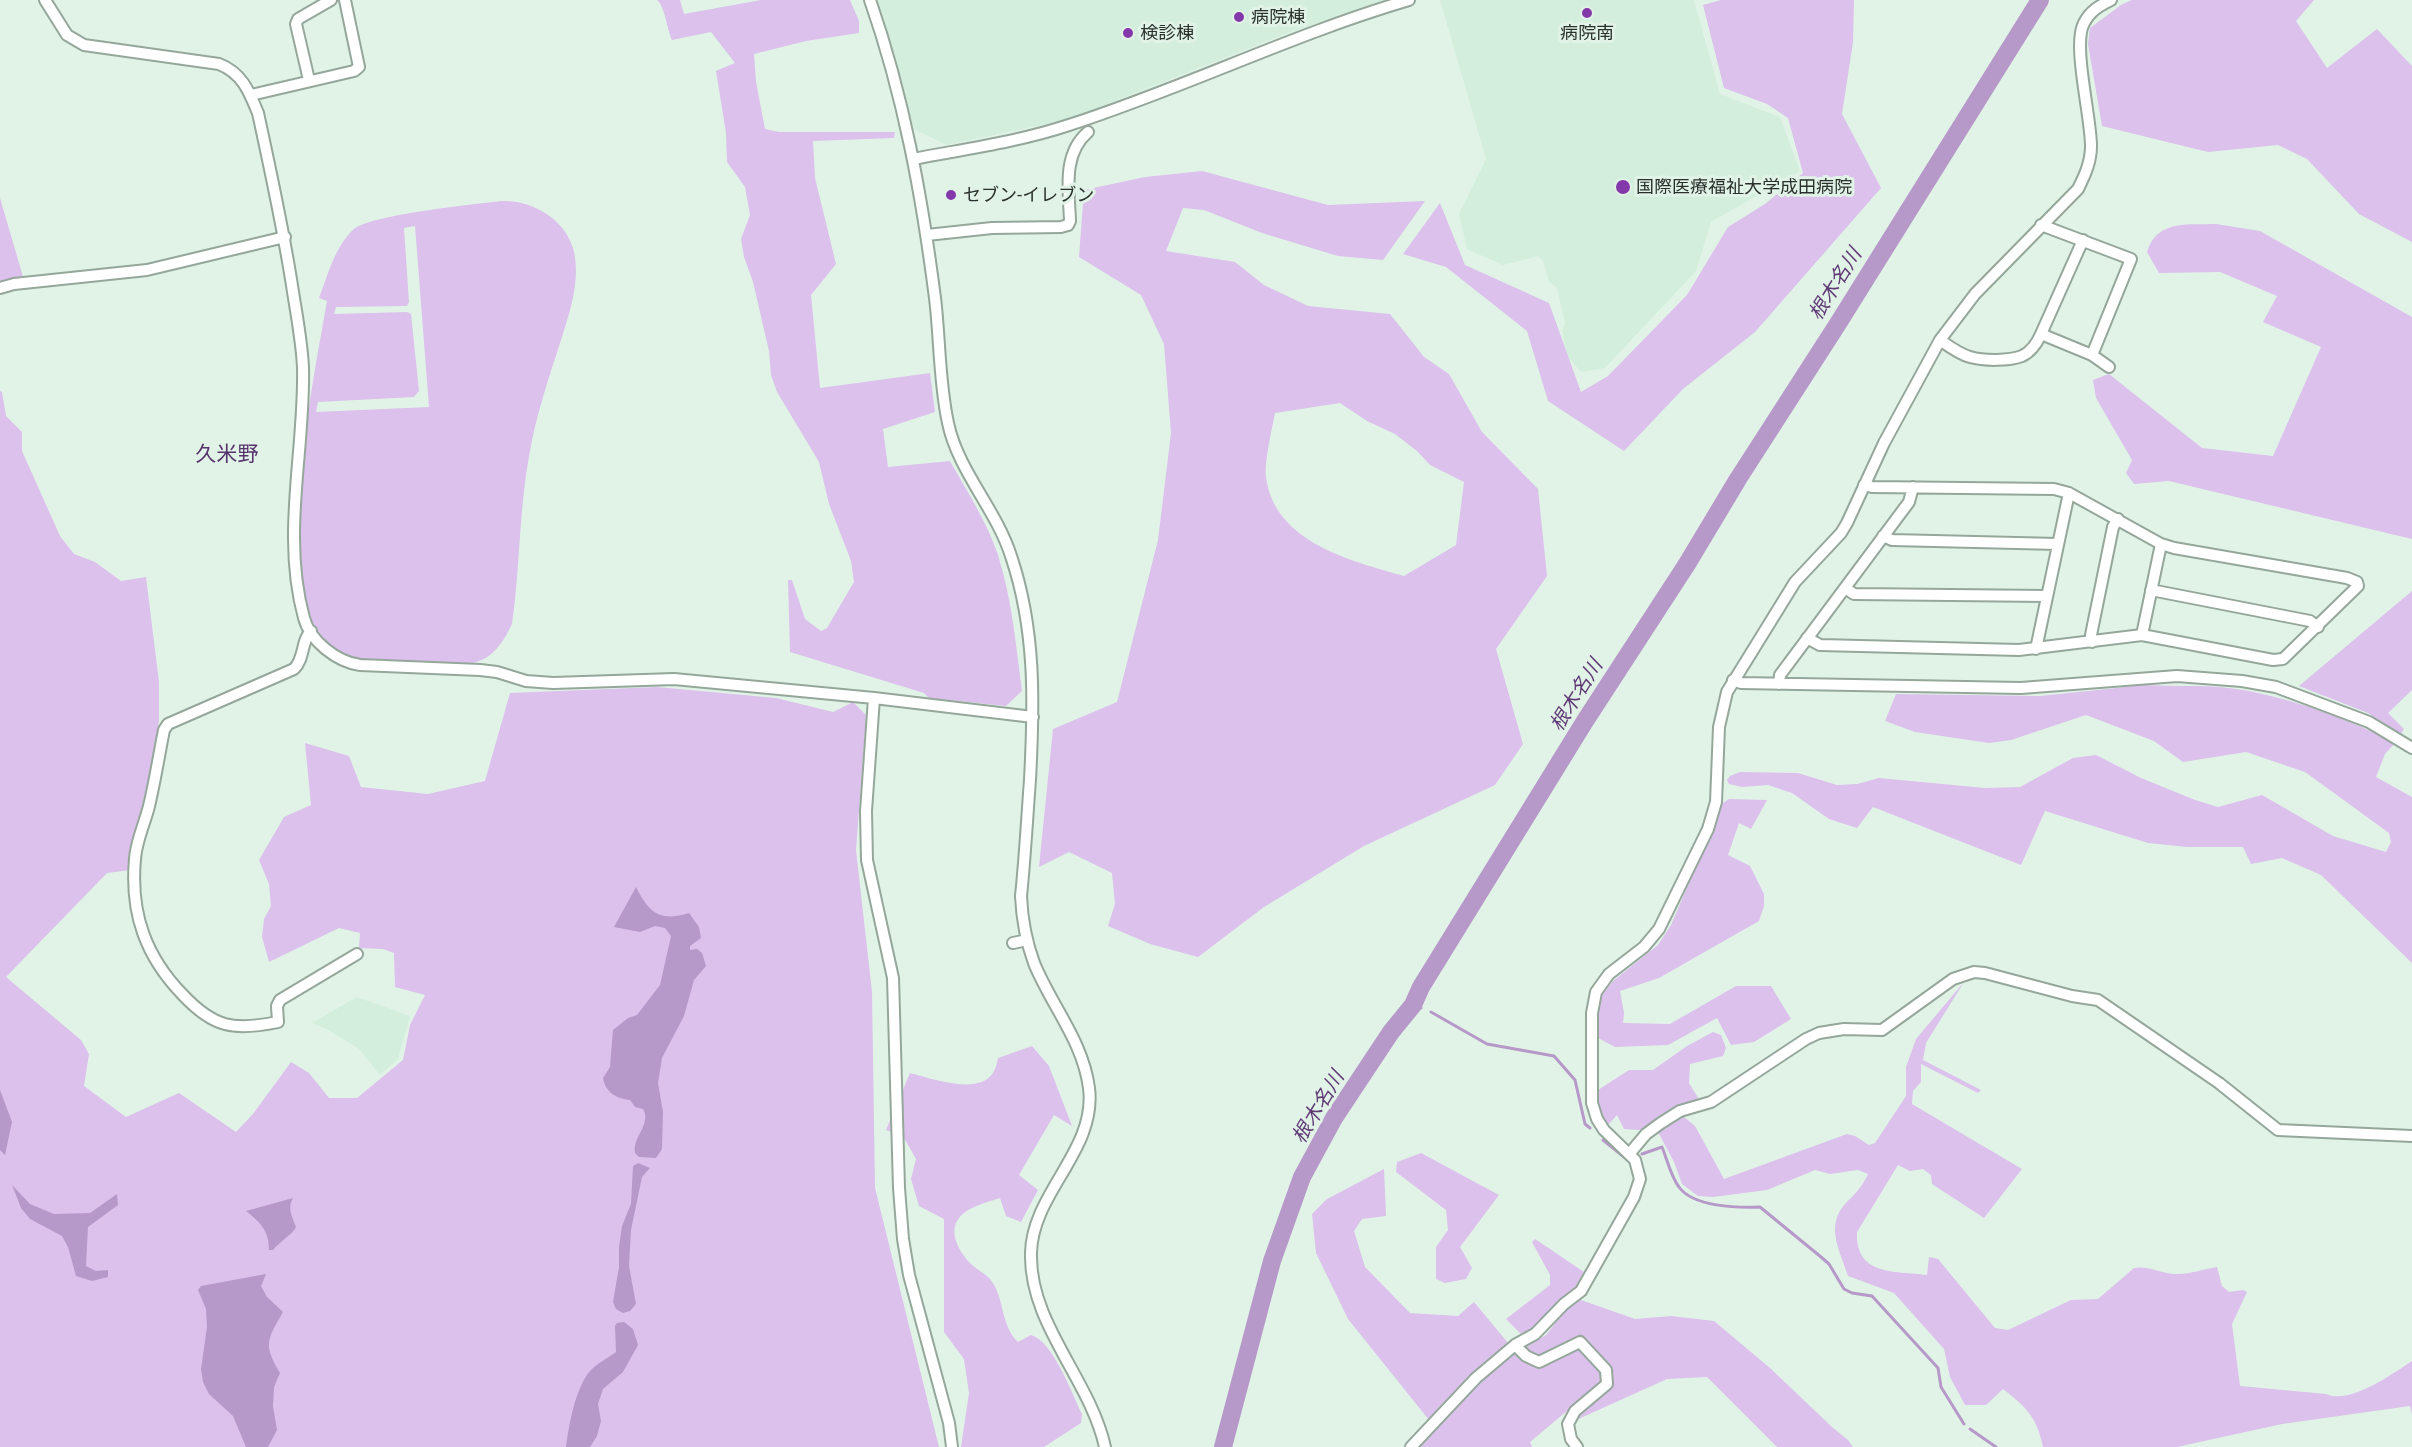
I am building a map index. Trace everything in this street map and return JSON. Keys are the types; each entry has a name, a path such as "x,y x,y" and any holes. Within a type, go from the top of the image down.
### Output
{"street":[{"path":"45,0 67,35 84,45 219,64 236,73 251,95 258,113 285,237 303,366 294,524 303,612 311,631 336,656 344,661 360,665 480,670 497,672 526,681 553,683 694,680 1034,717"},
{"path":"309,80 296,24 297,19 331,0"},
{"path":"251,95 354,71 359,67 345,0"},
{"path":"870,0 898,89 913,159 927,235 948,423 958,452 1000,527 1016,571 1031,638 1034,717 1021,896 1022,922 1035,965 1068,1026 1081,1056 1089,1091 1081,1137 1035,1222 1031,1253 1034,1284 1048,1323 1096,1414 1105,1447"},
{"path":"913,159 1014,140 1067,126 1298,38 1409,0"},
{"path":"1411,1447 1456,1398 1515,1345 1535,1334 1564,1304 1581,1291 1639,1186 1638,1169 1630,1153 1604,1130 1597,1119 1592,1103 1591,1046 1596,992 1609,974 1644,947 1659,929 1708,828 1716,802 1721,711 1733,680 1795,582 1841,533 1940,340 1975,294 2078,189 2087,170 2091,148 2089,112 2078,43 2082,25 2092,10 2111,0"},
{"path":"927,235 992,228 1068,225 1070,221 1068,177 1070,164 1081,137 1088,132"},
{"path":"2041,225 2131,259 2092,355"},
{"path":"0,288 14,284 147,270 285,237"},
{"path":"1940,340 1968,357 1979,359 2004,359 2027,353 2034,347 2041,334 2083,240"},
{"path":"2041,334 2092,355 2109,367"},
{"path":"1807,638 1820,645 2019,650 2142,635 2273,660 2283,659 2358,586 2357,582 2347,578 2161,544 2069,493 2054,489 1872,487 1864,485"},
{"path":"1779,684 1780,675 1909,502 1913,487"},
{"path":"2036,649 2069,493"},
{"path":"2092,642 2091,635 2111,538 2118,519"},
{"path":"1883,536 1892,540 2058,544"},
{"path":"2142,635 2161,544"},
{"path":"1845,588 1854,594 2047,596"},
{"path":"2151,590 2310,621 2318,627"},
{"path":"311,631 307,634 301,658 294,669 168,724 164,730 149,804 135,857 137,911 143,937 156,964 195,1008 208,1018 225,1025 249,1026 278,1022 277,1005 280,1000 357,954"},
{"path":"1733,680 1741,683 2021,688 2177,676 2242,681 2276,687 2369,722 2412,748"},
{"path":"874,698 866,811 867,860 893,978 899,1188 903,1239 909,1275 949,1423 952,1447"},
{"path":"1013,943 1027,940"},
{"path":"1630,1153 1646,1134 1661,1123 1680,1111 1711,1102 1806,1039 1819,1033 1844,1029 1882,1030 1953,980 1974,972 2072,996 2098,1000 2219,1083 2278,1130 2412,1136"},
{"path":"1515,1345 1526,1356 1539,1362 1580,1342 1606,1370 1608,1384 1575,1411 1568,1424 1571,1439 1577,1447"}],"shaded area":[{"path":"657,0 680,0 684,14 761,0 850,0 859,21 859,33 806,41 754,54 756,82 765,129 779,132 895,132 894,138 813,141 815,178 836,264 811,295 820,388 930,373 935,412 883,429 888,467 950,461 982,519 998,555 1007,588 1022,691 1006,706 929,698 924,693 790,652 788,580 792,580 805,619 821,631 827,628 854,582 851,561 829,504 819,462 777,392 771,375 769,351 741,239 750,215 745,187 727,162 726,133 716,71 735,63 711,32 672,40 662,7"},
{"path":"874,0 1386,0 1288,33 1069,119 947,145 914,129"},
{"name":"国際医療福祉大学成田病院","path":"1440,0 1694,0 1720,94 1780,117 1800,171 1711,222 1696,271 1605,368 1581,372 1567,356 1562,332 1565,323 1557,288 1549,282 1543,261 1538,256 1503,265 1467,249 1459,214 1486,159"},
{"path":"1721,0 1854,0 1853,42 1842,114 1881,188 1755,332 1683,389 1624,451 1548,401 1527,331 1446,267 1403,254 1440,203 1465,265 1549,303 1581,392 1608,376 1687,295 1728,227 1765,204 1803,173 1788,118 1767,104 1724,88 1703,5"},
{"path":"2132,0 2314,0 2296,21 2327,68 2377,29 2412,66 2412,242 2359,214 2307,159 2278,145 2208,152 2102,126 2088,44 2090,28 2121,5"},
{"path":"1202,171 1328,205 1425,201 1383,260 1338,256 1262,233 1204,210 1183,208 1166,251 1235,262 1264,285 1308,306 1390,314 1424,357 1449,374 1482,432 1538,489 1547,576 1496,649 1523,744 1495,785 1364,846 1264,907 1198,957 1150,944 1108,926 1115,904 1112,873 1069,852 1039,867 1053,729 1117,702 1158,540 1171,433 1164,344 1141,295 1079,257 1084,190 1145,177","holes":["1340,403 1367,421 1395,434 1417,451 1430,465 1464,482 1456,545 1404,576 1339,555 1299,533 1283,518 1272,499 1266,477 1267,455 1275,413"]},
{"path":"0,198 24,280 0,285"},
{"path":"502,201 535,208 554,220 569,237 576,270 572,304 539,411 529,456 512,624 496,650 478,662 455,664 375,662 350,659 330,646 314,627 306,606 303,586 300,493 306,429 327,301 319,298 337,252 354,229 380,219 401,215","holes":["415,226 429,407 316,412 318,402 414,397 419,391 411,314 407,312 334,314 336,307 407,306 409,302 404,228"]},
{"path":"2216,224 2260,231 2412,317 2412,539 2169,481 2134,484 2126,473 2132,460 2096,398 2093,380 2109,374 2202,448 2273,456 2321,347 2263,322 2277,296 2220,272 2159,273 2147,252 2158,234 2175,226"},
{"path":"0,391 6,416 22,432 22,451 60,536 74,554 95,562 121,581 146,577 159,682 159,721 131,870 107,873 6,977 81,1040 89,1054 84,1086 126,1117 179,1093 236,1132 253,1114 291,1062 309,1073 329,1098 357,1098 403,1060 410,1025 425,995 395,987 394,953 383,949 359,948 360,933 339,928 269,962 262,937 264,919 271,906 269,884 259,860 284,817 311,805 305,743 349,756 361,787 428,794 485,781 510,693 657,687 776,698 833,712 853,702 866,715 856,850 872,992 875,1188 939,1447 0,1447"},
{"path":"2412,591 2412,690 2388,713 2404,729 2401,734 2368,713 2299,686"},
{"path":"2145,685 2219,687 2262,694 2320,711 2395,743 2385,754 2376,777 2412,797 2412,963 2321,875 2282,858 2251,864 2243,847 2187,847 2148,843 2045,811 2021,865 1873,807 1857,828 1829,819 1792,793 1768,785 1742,787 1729,784 1727,780 1730,776 1740,772 1798,773 1837,785 1857,784 1879,778 1985,788 2020,787 2073,758 2096,755 2141,778 2218,807 2262,795 2333,836 2386,852 2391,842 2389,833 2305,772 2246,752 2183,762 2154,741 2086,715 2011,740 1989,743 1915,732 1885,721 1896,694 2040,696"},
{"path":"1729,799 1767,800 1751,829 1739,823 1728,855 1750,866 1764,894 1764,906 1759,921 1659,978 1620,991 1624,1013 1623,1023 1670,1024 1736,986 1771,986 1791,1019 1754,1042 1731,1045 1717,1018 1668,1045 1615,1047 1598,1038 1597,1015 1600,998 1613,981 1658,945 1671,925 1723,803"},
{"path":"636,887 646,903 656,913 663,916 679,916 689,913 699,927 701,938 690,946 690,950 697,949 702,953 706,966 694,980 684,1016 662,1058 658,1083 663,1112 662,1149 656,1158 639,1157 635,1153 636,1141 645,1120 643,1109 635,1107 630,1100 612,1094 603,1078 610,1067 613,1030 628,1018 637,1015 660,985 671,936 665,928 655,926 640,932 614,927"},
{"path":"1964,982 1926,1043 1923,1060 1981,1090 1978,1093 1921,1064 1921,1082 1913,1091 1912,1104 2022,1169 1984,1218 1932,1184 1931,1175 1923,1169 1910,1171 1898,1165 1857,1232 1858,1246 1863,1257 1870,1264 1890,1271 1927,1275 1929,1257 1938,1259 1995,1328 2008,1330 2071,1300 2098,1299 2134,1268 2140,1267 2178,1274 2217,1267 2222,1286 2229,1292 2243,1290 2247,1292 2232,1324 2240,1386 2336,1396 2347,1395 2382,1380 2412,1361 2412,1414 2410,1406 2282,1424 2177,1447 2043,1447 2034,1420 2018,1401 2003,1389 1986,1405 1965,1405 1950,1377 1944,1349 1894,1293 1848,1276 1836,1239 1836,1221 1839,1212 1868,1174 1858,1170 1830,1174 1815,1170 1767,1190 1713,1197 1698,1196 1682,1184 1674,1162 1657,1130 1674,1118 1683,1116 1695,1126 1724,1179 1847,1134 1869,1145 1875,1143 1906,1096 1906,1067 1916,1039"},
{"path":"357,997 410,1016 398,1059 380,1075 359,1049 327,1029 312,1023"},
{"path":"1713,1032 1721,1035 1726,1048 1723,1056 1690,1064 1689,1083 1700,1101 1676,1109 1640,1130 1624,1129 1617,1115 1608,1125 1597,1105 1598,1090 1629,1070 1653,1070 1687,1046"},
{"path":"1032,1046 1049,1066 1072,1126 1054,1115 1019,1175 1038,1190 1021,1222 1006,1216 1000,1198 967,1211 959,1218 954,1230 957,1243 967,1260 988,1277 995,1286 1012,1335 1018,1342 1031,1335 1039,1339 1054,1357 1082,1414 1081,1423 1044,1447 961,1447 969,1393 964,1359 944,1332 944,1219 919,1206 911,1179 916,1159 903,1136 886,1130 910,1073 955,1084 978,1083 987,1079 994,1071 998,1058"},
{"path":"0,1090 12,1122 5,1155 0,1150"},
{"path":"1421,1153 1499,1195 1460,1247 1472,1268 1466,1279 1445,1283 1436,1279 1436,1247 1448,1230 1446,1210 1396,1172 1397,1162"},
{"path":"638,1163 650,1168 642,1177 631,1230 629,1266 636,1304 630,1311 623,1313 616,1309 613,1302 619,1267 622,1226 631,1204 633,1166"},
{"path":"1384,1169 1386,1216 1362,1219 1354,1231 1365,1267 1410,1313 1458,1316 1474,1302 1509,1344 1474,1374 1429,1420 1348,1319 1316,1253 1312,1214 1327,1199"},
{"path":"12,1185 30,1204 54,1214 90,1213 117,1194 118,1205 88,1227 86,1266 96,1271 108,1270 108,1277 92,1281 76,1276 68,1247 62,1236 30,1219 21,1208"},
{"path":"293,1198 290,1209 296,1227 273,1250 269,1250 268,1238 263,1228 246,1211"},
{"path":"1535,1239 1584,1272 1573,1291 1558,1308 1541,1324 1523,1336 1506,1319 1550,1285 1550,1275 1532,1242"},
{"path":"266,1274 261,1286 267,1297 283,1312 273,1329 269,1342 271,1355 280,1373 274,1387 273,1406 277,1430 268,1447 246,1447 233,1416 209,1394 203,1382 201,1369 207,1327 206,1309 198,1290 201,1286"},
{"path":"1581,1300 1635,1319 1671,1316 1714,1321 1770,1368 1853,1447 1777,1447 1707,1377 1667,1379 1574,1421 1567,1411 1530,1442 1532,1447 1420,1447 1481,1382 1513,1355 1546,1335 1567,1308"},
{"path":"624,1322 633,1329 638,1345 623,1372 603,1389 598,1404 601,1421 597,1436 590,1447 566,1447 580,1387 593,1368 616,1352 615,1326 617,1323"}],"waterway":[{"name":"根木名川","path":"1223,1447 1272,1261 1302,1177 1334,1118 1391,1032 1413,1005 1421,987 1585,721 1687,564 1738,479 2040,0"},
{"path":"1413,1005 1421,1008"},
{"path":"1431,1012 1487,1044 1554,1056 1575,1080 1585,1124 1590,1128"},
{"path":"1603,1140 1624,1157"},
{"path":"1642,1154 1662,1147 1676,1183 1694,1199 1716,1205 1760,1207 1829,1264 1844,1289 1852,1293 1872,1296 1938,1368 1941,1387 1964,1424"},
{"path":"1970,1429 1996,1447"}],"place":[{"name":"病院南","path":"1587,13"},
{"name":"病院棟","path":"1239,17"},
{"name":"検診棟","path":"1128,33"},
{"name":"国際医療福祉大学成田病院","path":"1623,187"},
{"name":"セブン-イレブン","path":"951,195"}],"district":[{"name":"久米野","path":"227,454"}]}
